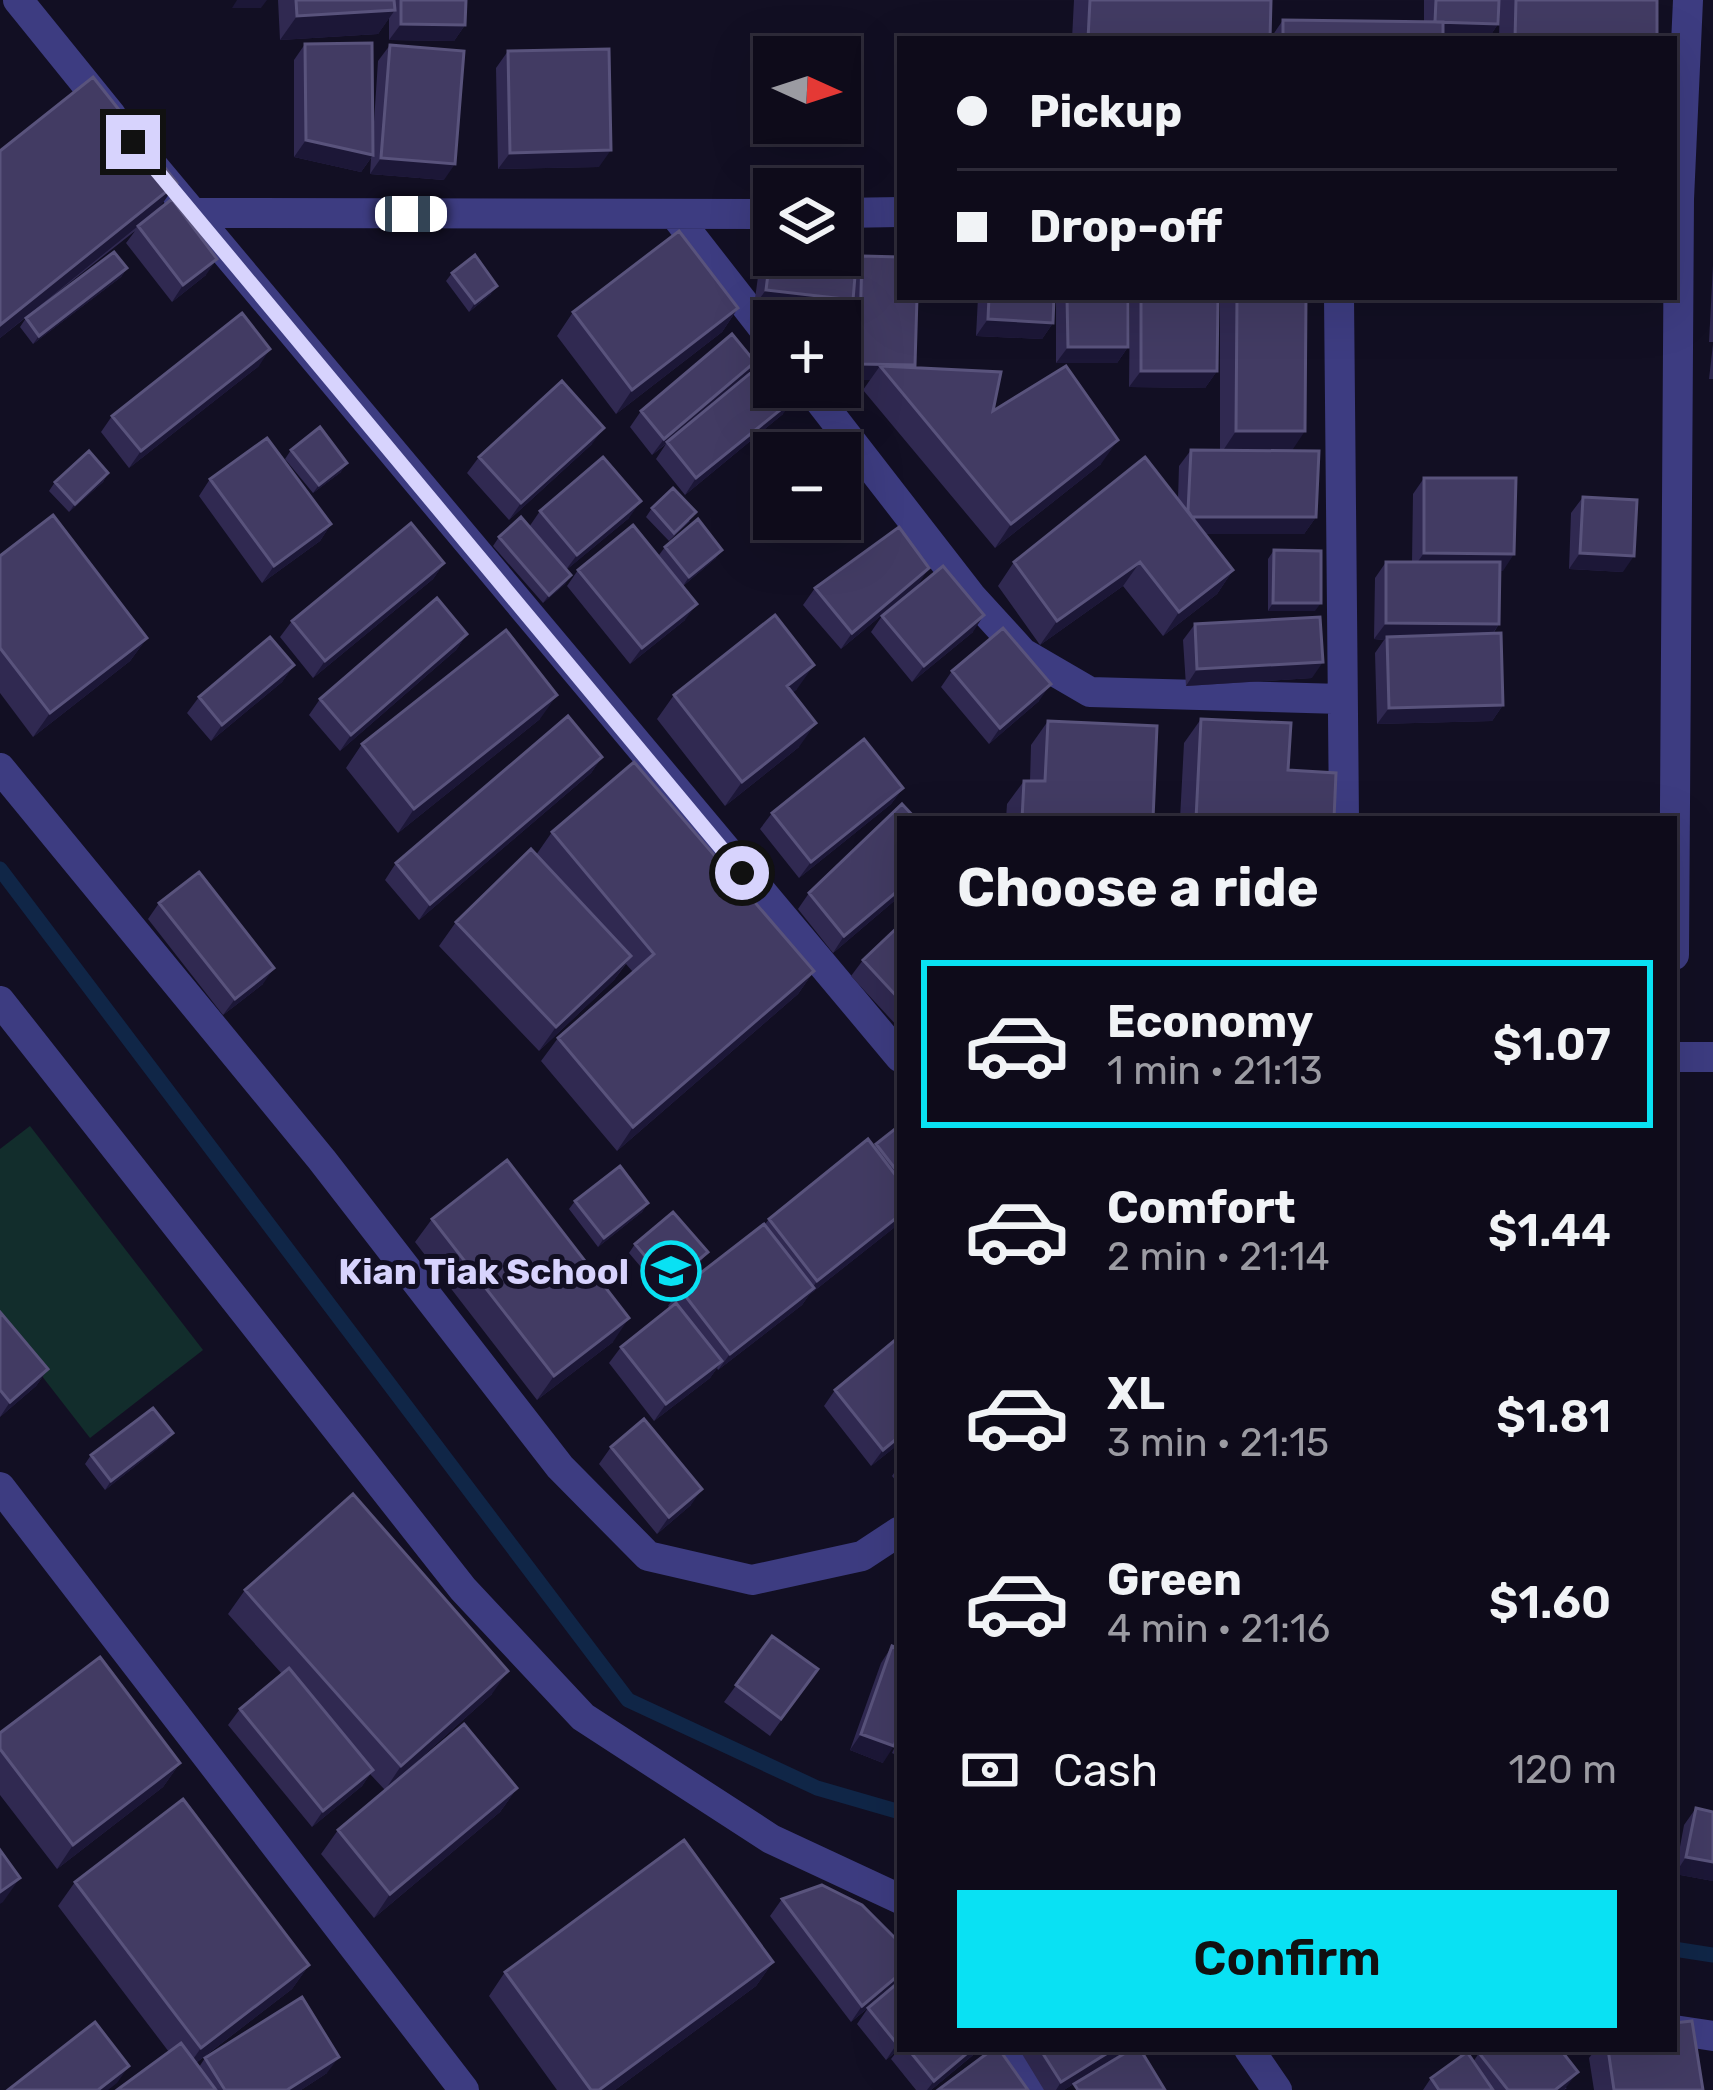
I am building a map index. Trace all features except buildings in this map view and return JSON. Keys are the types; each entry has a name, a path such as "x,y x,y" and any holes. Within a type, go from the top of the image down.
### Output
{"street":[{"path":"18,0 191,213 897,1053"},
{"path":"1677,182 1688,0"},
{"path":"861,213 897,212"},
{"path":"191,213 753,214"},
{"path":"675,215 753,315"},
{"path":"1339,300 1344,816"},
{"path":"1674,816 1676,300"},
{"path":"825,408 971,596 1023,653 1090,692 1342,699"},
{"path":"0,768 322,1160 560,1467 648,1556 752,1580 862,1556 897,1533"},
{"path":"0,1001 464,1589 583,1717 771,1839 897,1898"},
{"path":"1677,1057 1713,1058"},
{"path":"0,1487 464,2090"},
{"path":"1677,2030 1713,2036"},
{"path":"1012,2052 1039,2090"},
{"path":"1251,2052 1276,2090"}],"green space":[{"path":"30,1126 203,1350 90,1438 0,1322 0,1149"}],"waterway":[{"path":"0,869 628,1700 817,1788 897,1811"},
{"path":"1677,1949 1713,1955"}],"place":[{"name":"Kian Tiak School","path":"671,1271"}],"route":[{"path":"133,142 742,873"}]}
